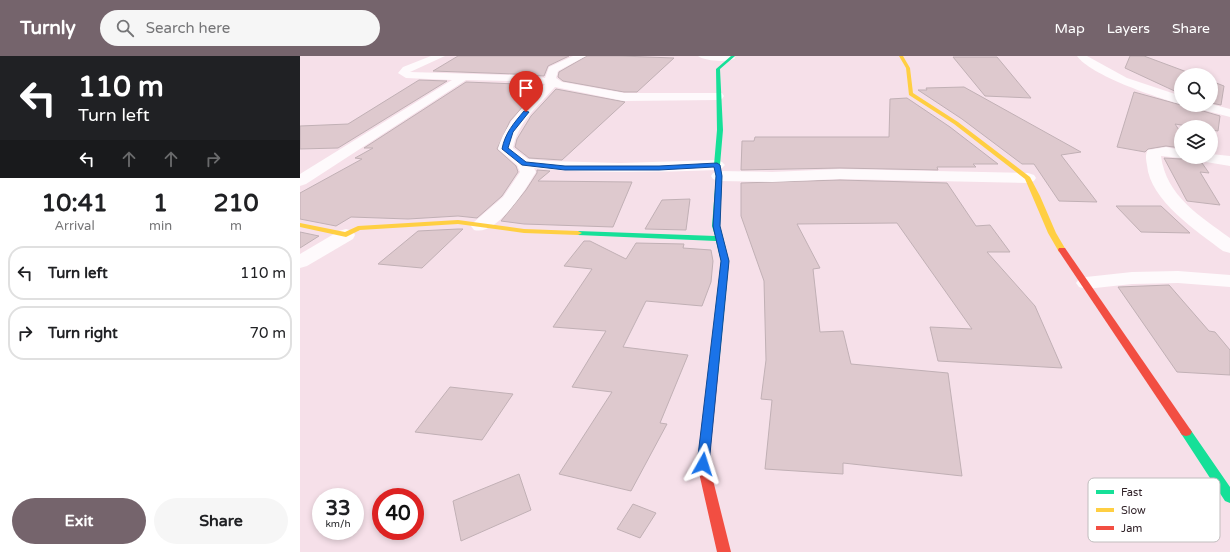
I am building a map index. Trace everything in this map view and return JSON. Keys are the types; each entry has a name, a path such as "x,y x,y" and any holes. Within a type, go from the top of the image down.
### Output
{"street":[{"path":"440,56 407,69 403,73 406,75 462,78 514,78 553,82 559,85 624,97 718,96"},
{"path":"553,82 550,79 553,69 581,56"},
{"path":"703,56 732,57"},
{"path":"901,56 908,68 912,94 956,123 1028,178 1041,203 1049,227 1059,246 1086,283 1217,478"},
{"path":"1082,56 1085,60 1123,80 1174,98"},
{"path":"724,552 703,464 725,261 716,226 720,130 718,69 732,57"},
{"path":"300,181 462,78"},
{"path":"553,82 519,120 507,138 505,149 524,163 565,168 659,168 718,171 772,177 840,174 1028,178"},
{"path":"1218,110 1230,113"},
{"path":"1174,153 1166,151 1153,153 1153,165 1168,196 1176,206 1230,247"},
{"path":"1218,159 1230,161"},
{"path":"480,226 509,201 517,191 528,172 524,163"},
{"path":"300,262 358,228 458,222 524,231 720,239"},
{"path":"300,225 346,234"},
{"path":"1086,283 1140,278 1178,277 1230,281"},
{"path":"1220,482 1230,497"}],"building":[{"path":"458,56 569,56 548,66 544,76 433,71"},
{"path":"587,56 674,58 637,92 624,92 563,81 558,77 559,72"},
{"path":"1130,56 1144,56 1176,68 1174,68 1174,91 1125,68"},
{"path":"953,57 997,57 1031,98 985,96"},
{"path":"419,80 447,81 338,148 300,149 300,126 348,124"},
{"path":"466,82 542,85 510,121 497,149 516,166 518,172 502,196 477,218 458,216 408,219 351,217 336,226 300,219 300,193 362,159 355,158 373,148 364,148"},
{"path":"1218,84 1224,86 1221,105 1218,104"},
{"path":"964,87 1081,152 1061,155 1097,202 1059,201 1034,164 1022,164 962,119 918,90 927,90 926,88"},
{"path":"556,89 625,102 562,160 529,158 515,147 517,139 531,116"},
{"path":"1134,92 1174,103 1174,112 1206,112 1220,116 1218,131 1218,120 1174,120 1174,147 1166,146 1148,149 1145,152 1117,147"},
{"path":"907,98 950,127 998,164 973,164 976,167 937,167 938,170 840,168 741,170 742,141 754,141 755,137 889,137 890,99"},
{"path":"1164,158 1174,159 1174,164 1203,164 1209,173 1200,172 1220,205 1187,201"},
{"path":"537,170 550,171 538,181 632,182 613,227 524,224 501,221 526,190 537,173"},
{"path":"840,180 947,183 976,226 990,225 1010,252 987,252 1035,306 1062,368 938,361 930,327 972,329 897,223 797,224 820,268 813,269 820,332 843,331 851,364 948,373 962,476 843,463 843,474 765,469 772,400 761,399 766,360 764,281 741,216 741,183"},
{"path":"690,199 686,230 645,229 662,200"},
{"path":"1116,206 1161,206 1190,233 1141,232"},
{"path":"463,229 422,268 378,264 418,231"},
{"path":"300,232 319,236 300,248"},
{"path":"584,241 590,241 626,259 636,243 684,244 683,248 711,250 713,261 711,282 702,306 646,301 623,347 688,355 660,423 667,424 631,491 559,474 612,392 572,387 606,331 553,327 592,269 564,266"},
{"path":"1169,285 1209,331 1215,332 1230,350 1230,375 1177,372 1118,287"},
{"path":"450,387 513,394 482,440 415,432"},
{"path":"519,474 531,510 461,541 453,501"},
{"path":"633,504 656,513 640,538 617,529"}],"traffic: fast":[{"path":"713,375 725,261 716,226 719,176 717,165 720,130 718,69 733,56"},
{"path":"578,233 720,239"},
{"path":"1186,432 1217,478"},
{"path":"1220,482 1230,497"}],"traffic: slow":[{"path":"901,56 908,68 911,94 956,123 1028,178 1052,233 1062,250"},
{"path":"300,225 346,235 358,228 458,222 524,231 578,233"}],"traffic: jam":[{"path":"1062,250 1186,432"},
{"path":"713,375 703,464 724,552"}],"route":[{"path":"526,112 510,131 505,149 524,163 565,168 659,168 717,165 719,176 716,205 716,226 725,261 703,464"}]}
